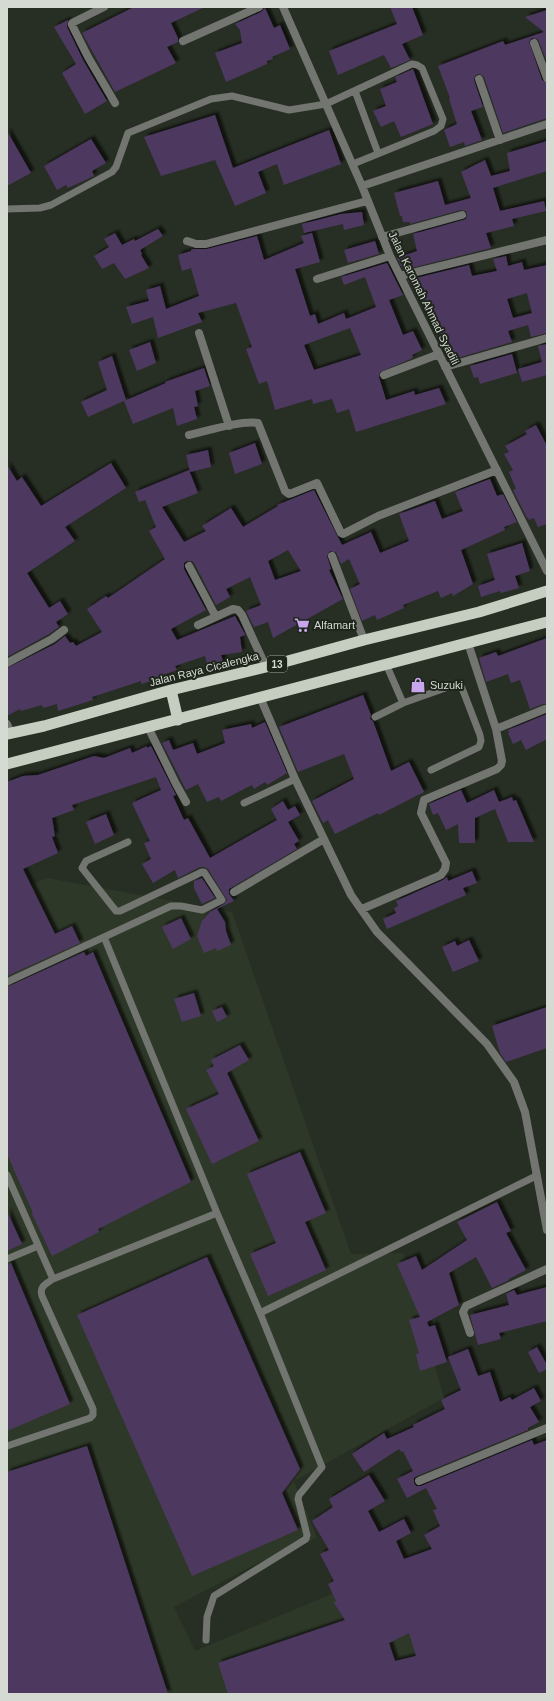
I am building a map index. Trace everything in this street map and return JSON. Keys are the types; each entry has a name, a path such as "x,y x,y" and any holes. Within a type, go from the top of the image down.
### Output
{"highway":[{"name":"Jalan Raya Cicalengka","path":"8,730 44,726 171,690 479,612 547,591"},
{"path":"7,764 547,622"},
{"path":"171,690 178,720"}],"street":[{"path":"104,7 72,23 72,25 88,57 115,103"},
{"path":"183,41 259,7"},
{"name":"Jalan Karomah Ahmad Syadili","path":"283,7 362,186 390,256 547,571"},
{"path":"534,43 547,78"},
{"path":"479,79 500,140"},
{"path":"362,186 547,124"},
{"path":"187,241 196,244 206,244 367,201"},
{"path":"382,238 462,215"},
{"path":"400,276 547,240"},
{"path":"317,279 390,256"},
{"path":"199,333 229,426"},
{"path":"446,367 547,338"},
{"path":"384,375 439,354"},
{"path":"189,435 229,426 254,422 258,423 286,492 289,494 317,483 341,533 343,534 378,516 497,470"},
{"path":"332,556 364,640"},
{"path":"189,566 216,617"},
{"path":"198,625 233,609 238,610 242,615 266,667"},
{"path":"7,663 52,639 64,630"},
{"path":"362,909 440,875 445,869 446,863 421,813 421,805 424,800 497,769 501,765 502,760 496,729 468,643"},
{"path":"260,697 295,779 351,895 377,932 413,971 487,1044 514,1082 525,1112 547,1230"},
{"path":"496,729 545,709"},
{"path":"148,727 186,802"},
{"path":"234,892 324,839"},
{"path":"470,1333 463,1312 466,1306 547,1269"},
{"path":"419,1480 547,1428"}],"lane":[{"path":"7,209 40,208 59,202 112,172 116,167 128,133 211,99 232,96 289,110 326,104 412,64 417,64 422,68 443,123 438,129 352,164"},
{"path":"355,91 378,153"},
{"path":"386,664 403,703"},
{"path":"375,716 403,703 454,684 462,688 481,741 479,746 431,770"},
{"path":"244,803 295,779"},
{"path":"7,982 171,906 181,906 202,910 222,900 204,872 202,872 120,911 116,911 82,868 86,861 128,842"},
{"path":"104,937 260,1313 322,1467 299,1495 298,1499 307,1535 306,1539 214,1596 207,1617 206,1640"},
{"path":"7,1175 53,1279"},
{"path":"260,1313 536,1176"},
{"path":"7,1446 90,1418 93,1415 93,1409 40,1290 42,1286 53,1279 217,1212"},
{"path":"7,1259 38,1246"}],"shaded area":[{"path":"47,878 232,912 351,1254 403,1253 444,1398 294,1481 317,1538 260,1562 174,1607 195,1651 334,1593 416,1628 547,1694 7,1694 7,895"}],"building":[{"path":"134,7 205,7 171,23 178,38 178,42 167,47 176,63 115,92 82,33"},
{"path":"390,7 412,7 423,35 402,44 410,60 391,68 384,55 338,75 329,51 397,24"},
{"path":"265,8 274,28 280,25 290,49 272,57 273,59 267,61 267,64 226,82 215,53 242,43 240,30 235,24 261,12"},
{"path":"547,10 547,62 538,39 532,38 529,42 542,80 547,83 547,118 503,133 484,77 478,74 475,76 474,80 483,107 471,111 482,140 465,146 464,142 450,147 444,130 457,124 449,99 450,98 438,66 503,41 505,45 544,32 525,17"},
{"path":"68,20 67,27 83,60 107,101 85,114 62,73 76,64 54,27"},
{"path":"413,69 433,124 401,137 394,121 381,127 373,111 386,106 380,89 397,82 395,77"},
{"path":"215,115 233,168 329,130 341,164 284,185 277,164 258,172 266,193 235,206 215,160 161,176 144,137"},
{"path":"7,131 31,173 7,186"},
{"path":"91,139 106,163 92,171 94,176 68,188 66,185 57,190 44,166"},
{"path":"547,141 547,171 493,188 500,211 544,201 546,211 512,219 514,226 486,233 491,248 403,270 397,258 417,251 413,234 466,219 467,214 466,211 461,210 410,224 410,222 403,222 394,193 438,181 445,205 471,198 461,172 485,160 491,176 510,171 507,153"},
{"path":"362,212 364,225 344,230 343,224 304,233 302,224 341,214"},
{"path":"158,229 163,236 140,250 141,255 149,268 125,279 114,263 102,269 94,256 109,247 104,239 115,233 122,245 134,239 135,241"},
{"path":"312,233 320,262 295,269 310,316 315,314 318,324 344,313 346,319 376,307 365,277 344,285 341,277 387,263 403,295 389,300 403,335 413,331 422,350 412,355 413,358 380,372 379,377 386,400 414,391 415,395 439,388 446,404 356,432 349,409 337,413 332,399 313,404 312,399 275,410 267,381 259,384 246,349 252,347 236,303 198,313 202,322 158,338 153,317 132,324 126,307 149,301 146,290 160,286 166,309 199,296 191,268 182,271 178,255 193,249 207,249 257,236 264,260 304,243 301,236","holes":["350,328 361,355 314,370 304,345"]},
{"path":"375,241 379,254 348,263 344,250"},
{"path":"506,256 508,266 522,262 524,270 547,265 547,333 531,337 528,325 508,331 512,342 451,360 446,346 443,347 429,301 422,303 418,290 414,291 408,280 469,265 472,276 497,271 493,259","holes":["527,293 532,313 513,318 507,299"]},
{"path":"150,342 156,363 137,371 129,350"},
{"path":"547,344 547,375 522,382 518,369 542,362 538,346"},
{"path":"512,354 517,373 480,384 478,377 474,378 470,366"},
{"path":"112,356 126,400 88,417 81,402 107,390 98,362"},
{"path":"204,368 210,386 195,391 198,406 194,407 197,419 177,426 173,408 133,424 124,401 166,383 165,382"},
{"path":"536,425 547,446 547,524 538,527 534,518 529,520 527,518 513,490 516,489 509,472 513,470 504,454 509,452 505,446 527,434 525,431"},
{"path":"255,443 262,464 235,474 229,453"},
{"path":"208,450 211,467 190,472 186,455"},
{"path":"111,463 126,488 65,527 75,541 27,573 49,608 60,601 68,614 56,622 59,627 7,657 7,465 17,481 22,477 41,506"},
{"path":"189,470 198,493 162,507 184,542 206,531 202,526 231,508 243,527 278,506 277,505 314,490 342,545 371,532 380,553 409,541 399,514 435,501 442,519 463,511 455,492 490,479 497,496 503,494 517,522 504,527 505,530 461,550 473,584 453,596 452,593 441,598 438,591 403,605 404,608 377,620 375,615 362,621 350,589 360,584 349,559 341,564 336,552 330,551 327,556 331,569 329,570 343,599 273,638 268,622 254,627 246,611 261,605 250,577 226,589 230,597 216,605 194,563 192,561 187,561 184,563 184,569 206,610 171,629 177,640 235,616 245,634 240,637 242,652 221,655 225,666 209,671 205,656 175,666 177,670 160,676 161,678 141,684 141,681 92,697 93,700 58,711 57,704 43,708 42,705 21,711 20,709 7,716 7,668 55,644 65,636 70,643 73,642 76,646 102,632 87,609 106,596 108,598 165,559 149,531 156,527 145,500 139,502 135,492","holes":["288,550 301,571 275,580 268,561"]},
{"path":"522,543 530,571 515,576 519,588 501,593 500,591 481,597 478,586 495,580 487,554"},
{"path":"547,638 547,704 530,709 520,680 511,683 508,674 486,682 479,658 496,652 498,656"},
{"path":"363,695 371,715 370,719 373,721 391,771 409,762 424,792 379,815 378,813 335,834 328,820 323,823 312,801 354,779 344,754 298,772 279,727"},
{"path":"547,714 547,739 526,750 521,740 513,744 508,730"},
{"path":"265,722 287,773 267,785 265,782 254,789 252,785 221,801 219,797 207,802 198,784 186,790 162,743 169,740 173,750 193,743 197,754 225,743 222,730 251,724 252,728"},
{"path":"147,746 147,748 151,746 176,795 173,796 184,820 188,818 210,858 277,820 271,809 283,801 288,810 295,806 300,815 288,822 299,841 294,844 297,849 229,889 229,894 234,901 217,909 225,922 226,931 231,945 217,951 216,948 204,953 197,936 202,921 210,912 224,904 227,900 208,869 200,867 178,878 175,870 153,883 142,864 151,859 144,843 150,841 132,803 161,790 156,777 72,805 74,810 52,818 55,836 52,837 58,853 23,869 55,934 72,926 80,943 7,976 7,782 23,776 38,775 94,756 104,758 130,748 132,753"},
{"path":"461,790 467,803 494,790 499,802 512,797 513,801 516,800 534,842 508,842 495,809 475,818 475,843 459,843 458,824 446,830 438,813 433,815 429,804"},
{"path":"106,814 114,835 95,844 86,822"},
{"path":"472,871 477,883 463,888 466,895 387,929 383,919 396,913 394,908 398,906 396,901 447,877 448,881"},
{"path":"202,878 215,898 202,904 194,888 194,881"},
{"path":"181,918 191,939 173,949 162,927"},
{"path":"469,940 479,961 453,972 442,947 455,941 457,946"},
{"path":"84,952 86,956 93,952 191,1182 98,1229 99,1232 52,1256 32,1214 33,1213 7,1154 7,987"},
{"path":"194,993 201,1016 182,1022 174,999"},
{"path":"222,1007 227,1017 217,1022 212,1011"},
{"path":"547,1007 547,1048 506,1062 500,1053 492,1026"},
{"path":"240,1045 249,1060 227,1073 259,1141 212,1164 186,1109 219,1094 206,1070 214,1066 211,1060"},
{"path":"300,1152 326,1213 305,1222 326,1270 268,1296 250,1254 276,1243 247,1174"},
{"path":"497,1202 511,1231 506,1233 526,1270 492,1288 476,1257 449,1273 459,1305 427,1322 429,1327 435,1325 447,1362 420,1371 416,1354 419,1353 409,1320 420,1317 397,1264 416,1256 422,1270 467,1240 457,1222"},
{"path":"7,1211 22,1244 7,1251"},
{"path":"207,1257 300,1469 282,1493 298,1530 192,1576 77,1315"},
{"path":"11,1263 70,1404 7,1431 7,1264"},
{"path":"547,1287 547,1321 499,1333 501,1339 478,1345 470,1315 509,1305 506,1294 514,1290 517,1295"},
{"path":"537,1347 547,1365 547,1369 539,1373 528,1352"},
{"path":"468,1349 478,1376 490,1372 500,1402 510,1397 512,1400 534,1388 541,1401 530,1407 539,1422 528,1428 528,1430 417,1476 414,1478 414,1483 416,1486 421,1486 532,1440 534,1445 547,1440 547,1694 228,1694 218,1663 345,1620 334,1603 336,1601 328,1584 334,1581 320,1554 329,1550 312,1521 333,1507 329,1499 369,1475 385,1501 368,1511 379,1532 404,1519 411,1533 396,1541 404,1559 432,1549 424,1535 440,1526 433,1510 437,1509 426,1488 407,1498 397,1479 413,1471 403,1451 401,1452 399,1449 364,1472 352,1454 384,1433 387,1439 414,1427 413,1425 445,1409 441,1400 461,1390 448,1357","holes":["409,1633 416,1656 395,1661 389,1643"]},
{"path":"87,1446 168,1694 7,1694 7,1472"}],"place":[{"name":"Alfamart","path":"302,625"},
{"name":"Suzuki","path":"418,685"}]}
